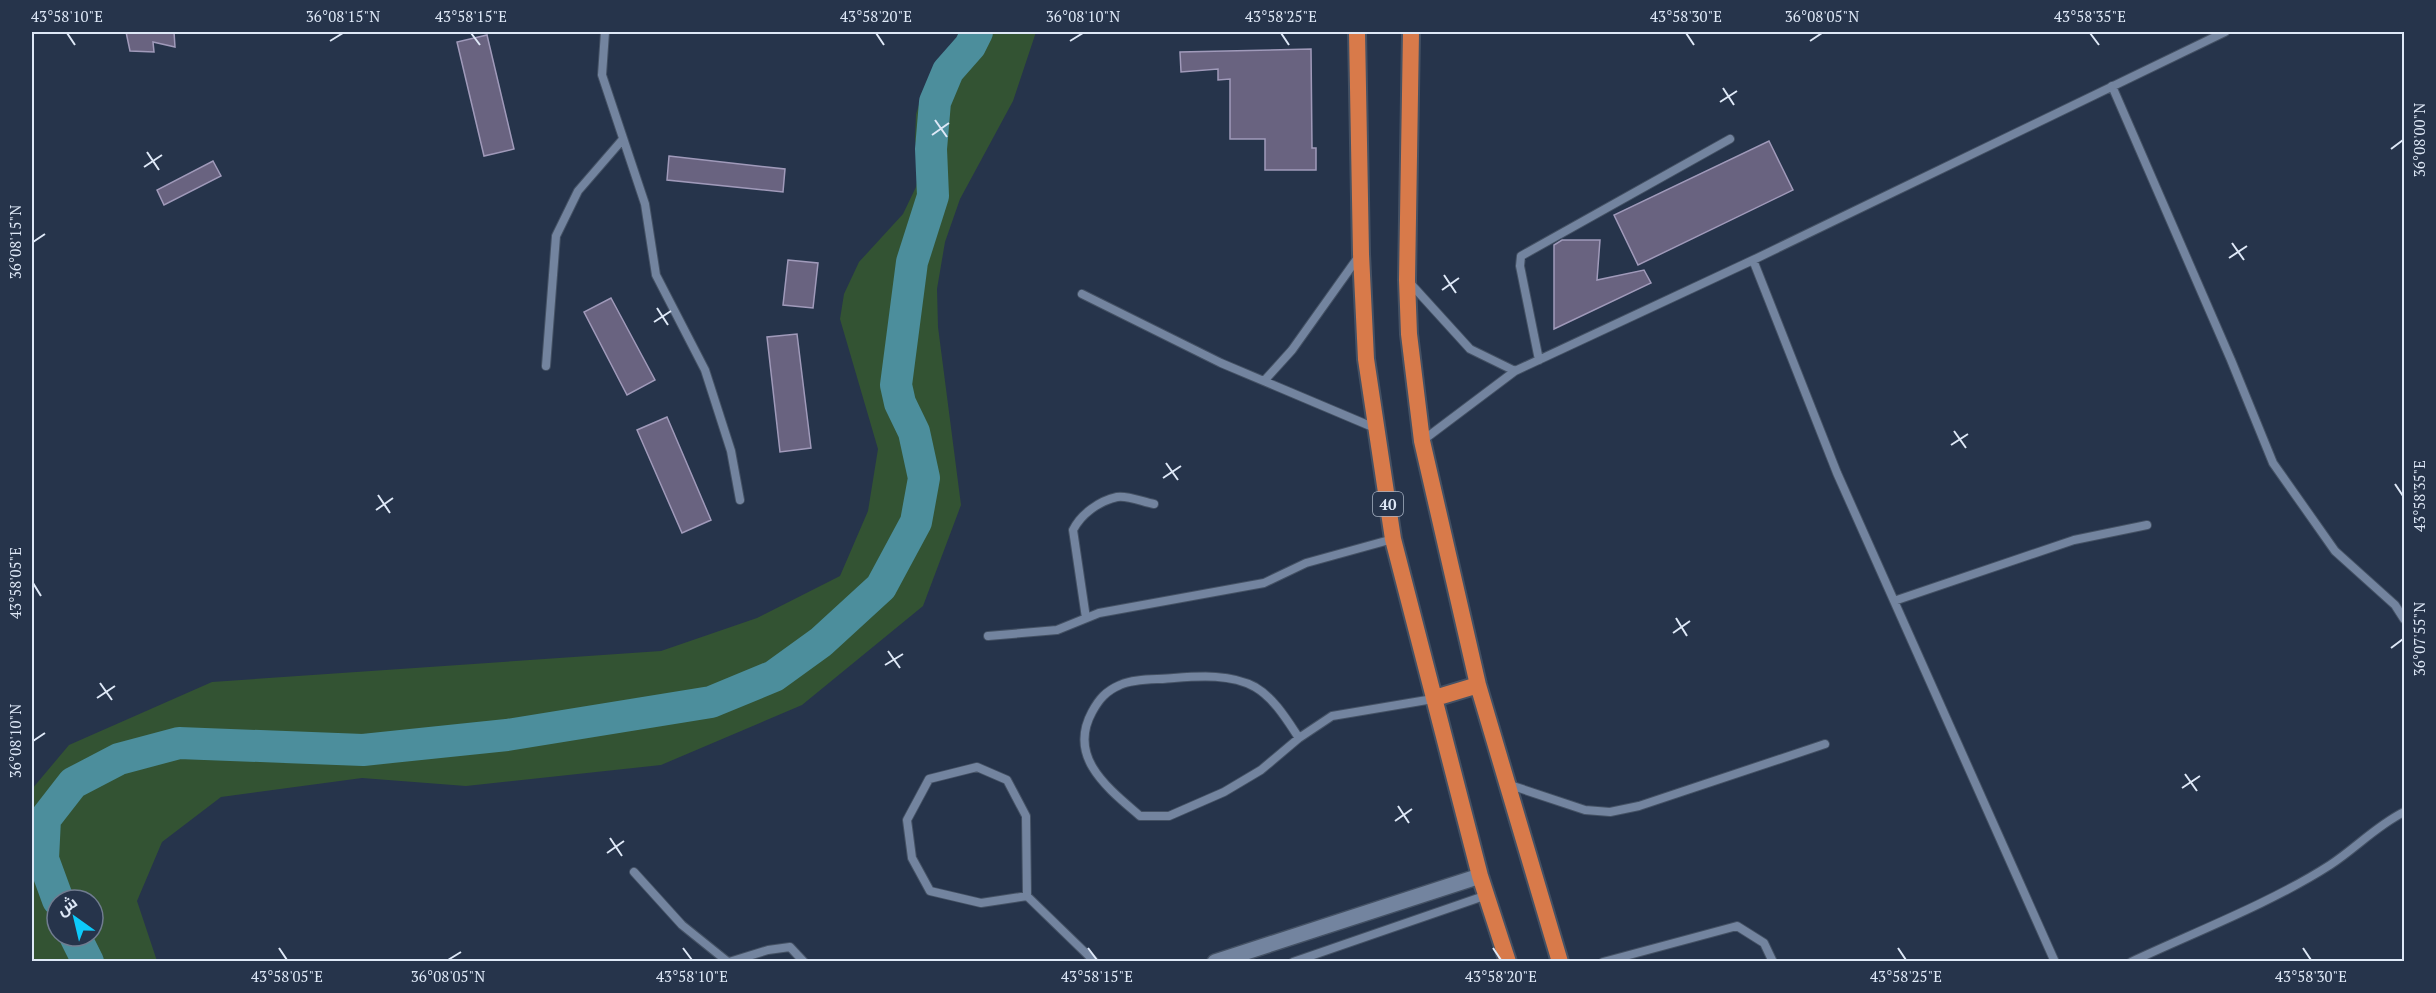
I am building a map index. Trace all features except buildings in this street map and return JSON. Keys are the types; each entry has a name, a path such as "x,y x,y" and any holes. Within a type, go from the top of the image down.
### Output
{"highway":[{"name":"40","path":"1357,32 1361,254 1366,359 1393,539 1480,876 1508,962"},
{"path":"1411,32 1407,280 1409,334 1422,441 1479,686 1560,962"},
{"path":"1435,698 1479,686"}],"street":[{"path":"1215,962 1480,876"}],"lane":[{"path":"605,32 602,75 645,204 656,275 705,370 731,451 740,500"},
{"path":"1422,441 1515,371 1753,260 2225,32"},
{"path":"2112,86 2227,349 2272,463 2335,551 2395,605 2404,619"},
{"path":"1539,360 1520,266 1521,256 1730,139"},
{"path":"546,366 556,236 578,191 623,140"},
{"path":"1263,381 1292,350 1361,254"},
{"path":"1753,260 1837,473 2055,962"},
{"path":"1407,280 1470,349 1515,371"},
{"path":"1082,294 1263,381 1375,428"},
{"path":"1086,618 1072,530 1079,518 1093,508 1118,497 1154,504"},
{"path":"1894,601 2074,540 2147,525"},
{"path":"988,636 1057,630 1099,613 1264,583 1306,563 1393,539"},
{"path":"1299,738 1281,710 1256,688 1234,678 1190,677 1122,683 1100,697 1086,721 1084,754 1102,783 1140,816 1170,816 1233,787 1261,770 1299,738 1332,716 1435,698"},
{"path":"1506,783 1585,810 1610,812 1640,806 1825,744"},
{"path":"1027,896 981,903 930,891 912,858 907,820 929,779 977,767 1007,780 1026,816 1027,896 1095,962"},
{"path":"2131,962 2274,895 2330,865 2384,822 2404,812"},
{"path":"634,872 682,925 729,962 768,950 790,947 804,962"},
{"path":"1293,962 1486,895"},
{"path":"1603,962 1737,927 1764,943 1773,962"}],"green space":[{"path":"960,32 1036,32 1013,101 960,199 945,242 937,289 938,327 961,505 923,606 802,705 661,765 466,786 362,778 221,797 162,842 137,901 157,961 32,961 32,789 69,745 212,682 661,651 757,618 840,576 868,511 878,449 840,319 844,294 859,262 903,214 916,187 920,166 915,139 916,114 927,80 947,55"}],"waterway":[{"path":"54,888 43,859 45,819 73,783 119,759 179,743 363,750 507,735 711,702 774,676 821,642 881,587 916,522 924,478 914,432 900,403 896,385 912,262 933,196 931,149 935,102 948,71 970,46 977,32"},
{"path":"81,948 88,962"}]}
